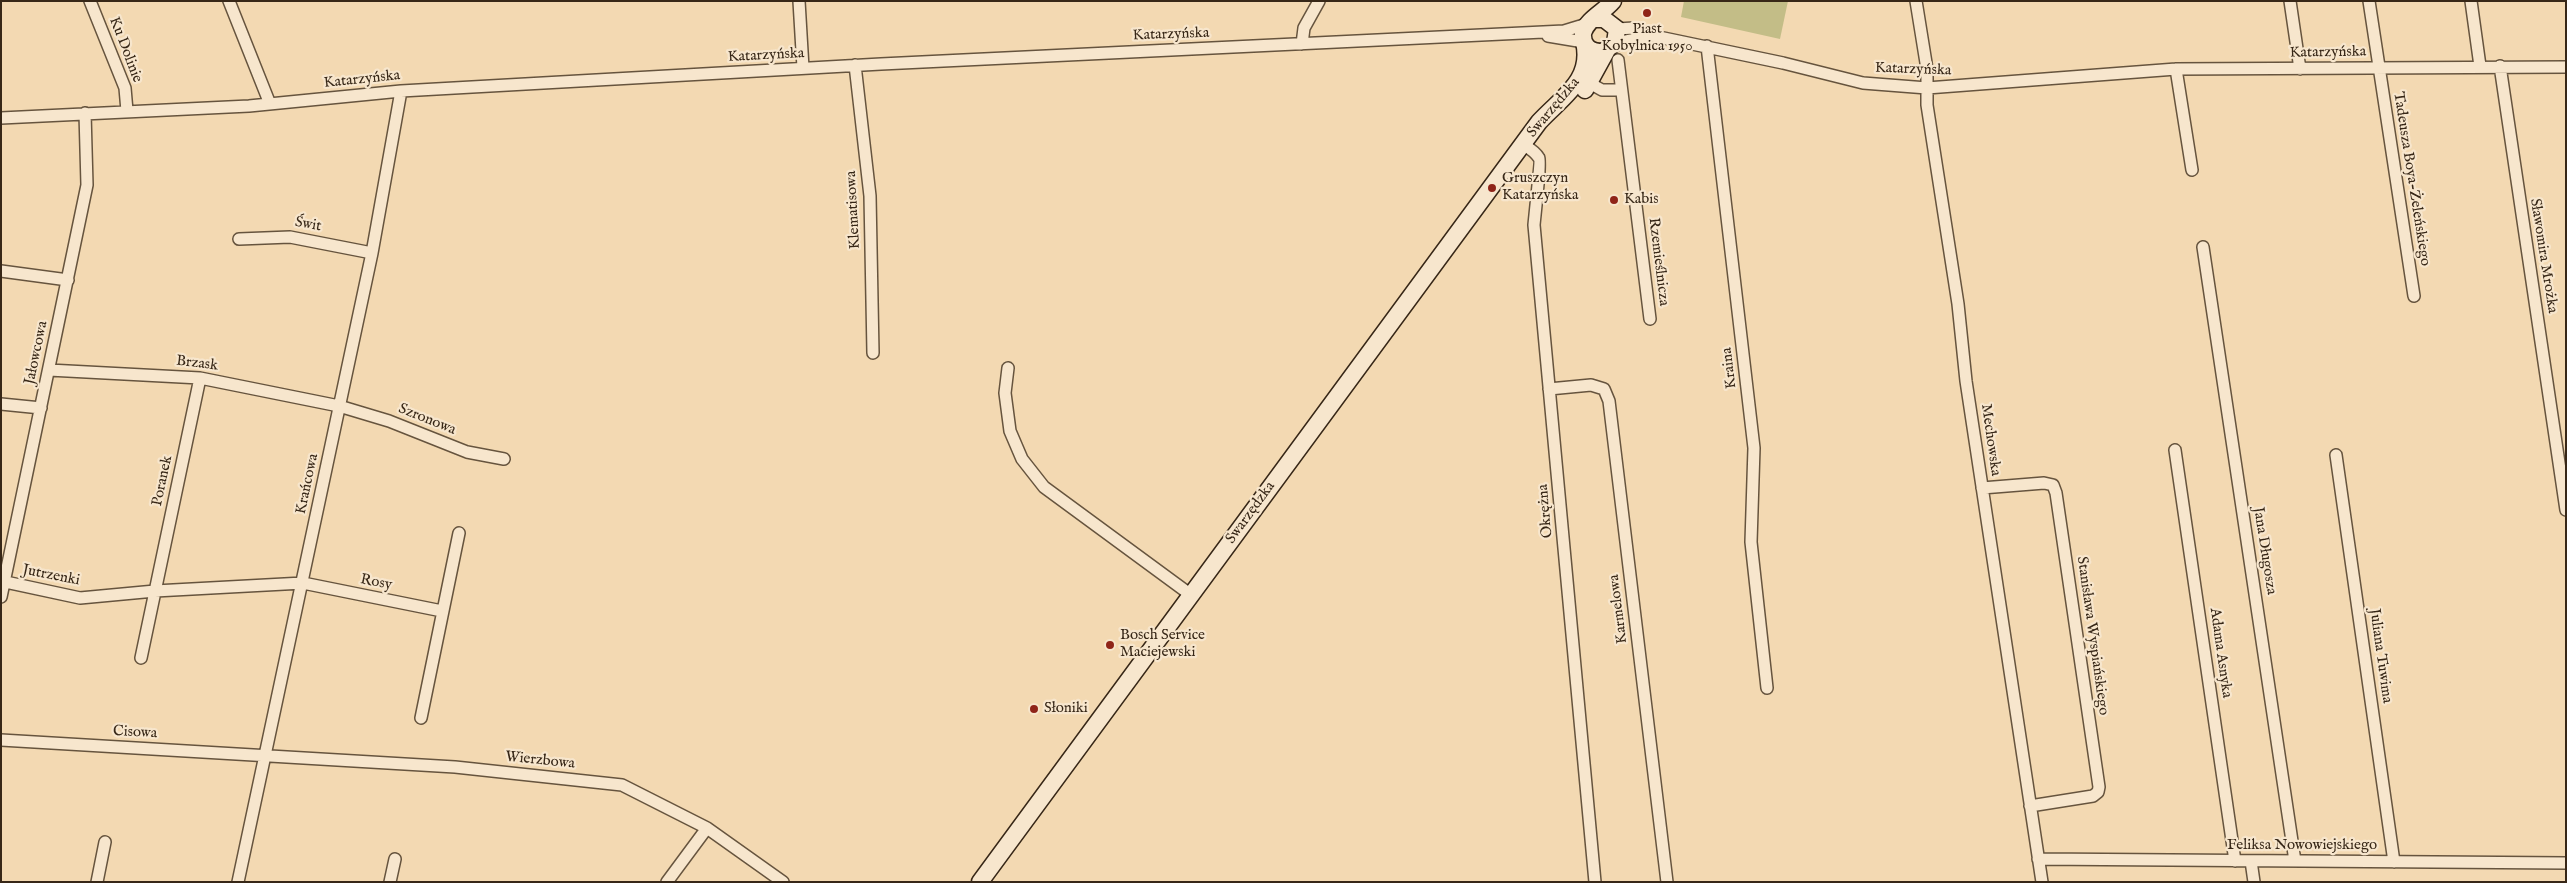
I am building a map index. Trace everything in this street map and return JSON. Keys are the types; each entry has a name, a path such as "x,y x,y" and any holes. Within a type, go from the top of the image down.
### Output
{"street":[{"name":"Ku Dolinie","path":"90,1 125,88 127,112"},
{"path":"229,1 270,104"},
{"path":"799,1 803,68"},
{"path":"1302,44 1304,28 1319,1"},
{"path":"1591,21 1613,1"},
{"name":"Swarzędzka","path":"980,882 1524,145 1539,122 1585,81 1614,46 1623,1"},
{"name":"Mechowska","path":"1916,1 1927,69 1927,105 1982,488 2042,882"},
{"path":"2290,1 2300,69"},
{"name":"Tadeusza Boya-Żeleńskiego","path":"2369,1 2414,296"},
{"path":"2471,1 2480,66"},
{"path":"1584,42 1594,51 1614,46 1604,19 1591,21"},
{"name":"Katarzyńska","path":"1,118 270,104 402,91 854,65 1564,31 1591,21"},
{"name":"Swarzędzka","path":"1585,81 1586,62 1582,33 1591,21"},
{"name":"Katarzyńska","path":"1534,32 1584,42"},
{"name":"Katarzyńska","path":"1614,46 1654,36 1707,46 1863,83 1927,88 2176,69 2566,67"},
{"name":"Rzemieślnicza","path":"1614,46 1650,319"},
{"name":"Kraina","path":"1707,46 1754,448 1752,556 1767,688"},
{"name":"Klematisowa","path":"854,65 870,196 873,353"},
{"name":"Sławomira Mrożka","path":"2500,66 2566,510"},
{"path":"2176,69 2192,170"},
{"path":"1585,81 1602,90 1621,90"},
{"name":"Krańcowa","path":"238,882 372,253 402,91"},
{"name":"Jałowcowa","path":"1,597 87,185 85,113"},
{"name":"Okrężna","path":"1524,145 1539,156 1541,164 1536,182 1534,225 1595,882"},
{"name":"Świt","path":"239,239 290,236 372,253"},
{"name":"Jana Długosza","path":"2203,246 2295,861"},
{"path":"1,271 68,280"},
{"path":"1008,368 1005,392 1010,431 1022,459 1044,487 1191,595"},
{"name":"Brzask","path":"49,370 200,378 340,406"},
{"name":"Poranek","path":"155,591 200,378"},
{"name":"Karmelowa","path":"1549,389 1591,385 1604,389 1609,401 1667,882"},
{"path":"1,404 41,408"},
{"name":"Szronowa","path":"340,406 389,421 467,452 504,459"},
{"name":"Adama Asnyka","path":"2175,450 2235,861"},
{"name":"Juliana Tuwima","path":"2336,455 2394,862"},
{"name":"Stanisława Wyspiańskiego","path":"1982,488 2044,483 2053,485 2056,493 2100,787 2098,792 2092,796 2030,806"},
{"path":"421,718 459,533"},
{"name":"Jutrzenki","path":"3,582 80,598 155,591 303,584"},
{"name":"Rosy","path":"303,584 442,611"},
{"path":"141,658 155,591"},
{"name":"Cisowa","path":"1,740 266,756"},
{"name":"Wierzbowa","path":"266,756 455,766 622,785 707,828 784,882"},
{"path":"667,882 707,828"},
{"path":"97,882 105,842"},
{"path":"390,882 395,859"},
{"name":"Feliksa Nowowiejskiego","path":"2038,860 2566,863"},
{"path":"2251,861 2254,882"}],"shaded area":[{"path":"1684,1 1788,1 1780,39 1681,17"}],"place":[{"name":"Piast Kobylnica 1950","path":"1647,13"},
{"name":"Gruszczyn Katarzyńska","path":"1492,188"},
{"name":"Kabis","path":"1614,200"},
{"name":"Bosch Service Maciejewski","path":"1110,645"},
{"name":"Słoniki","path":"1034,709"}]}
